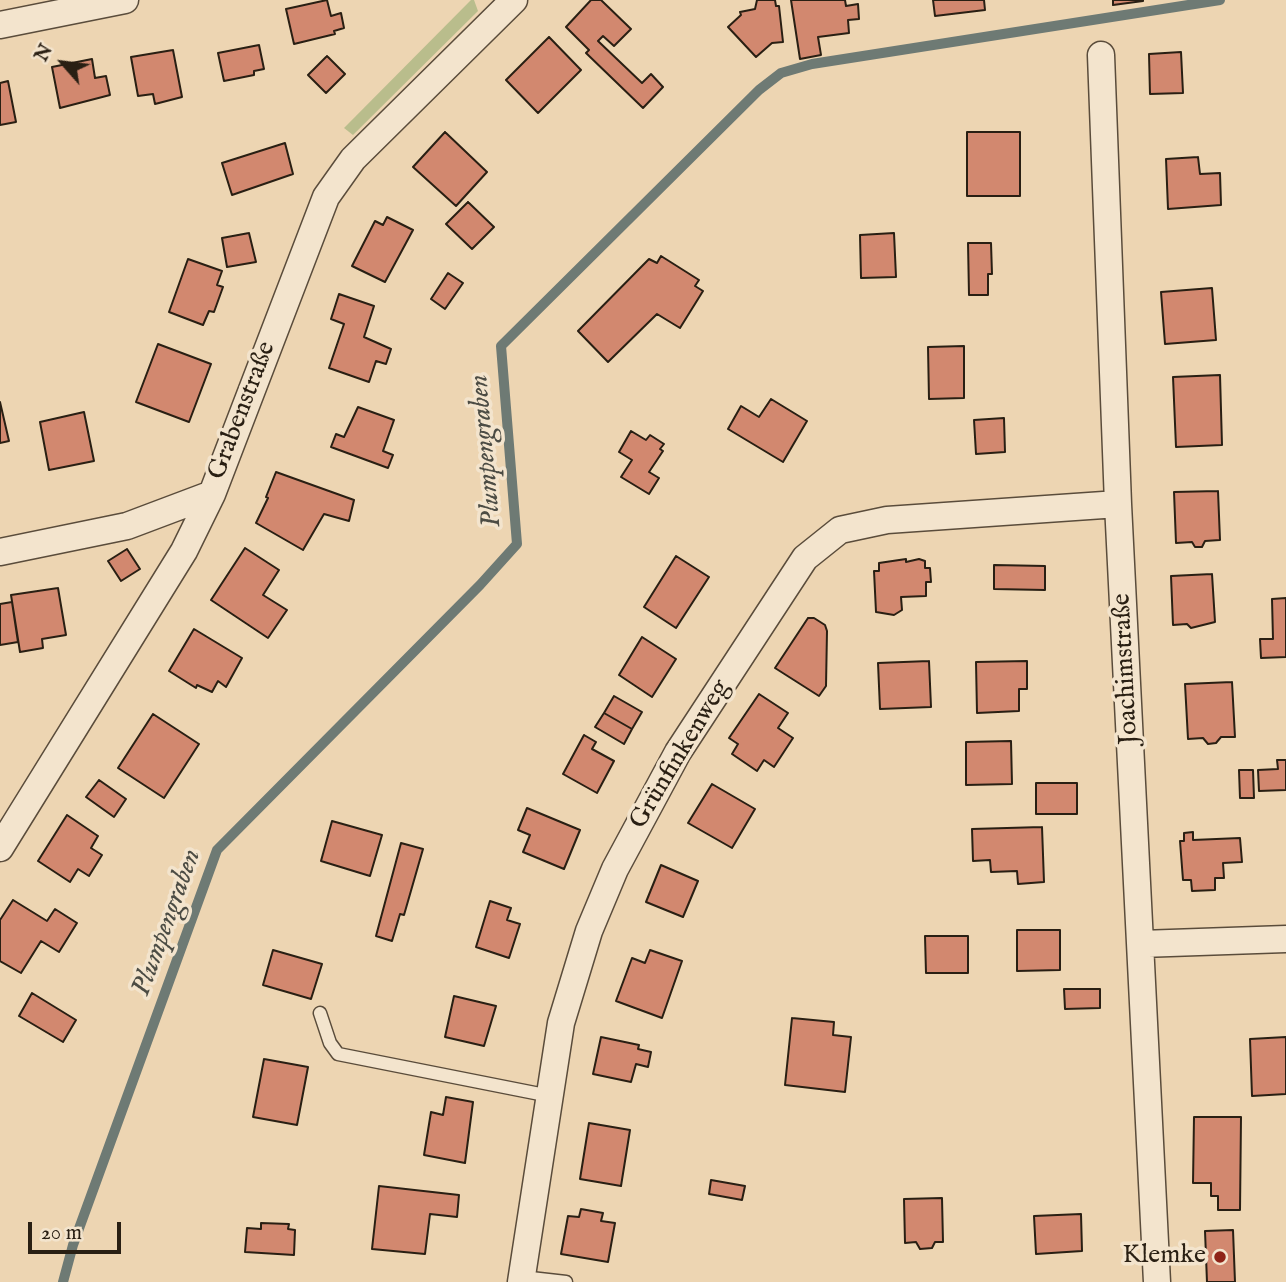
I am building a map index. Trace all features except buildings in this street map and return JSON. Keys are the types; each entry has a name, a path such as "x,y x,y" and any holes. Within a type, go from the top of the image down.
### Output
{"street":[{"path":"0,25 125,0"},
{"name":"Grabenstraße","path":"0,848 184,551 212,494 326,197 353,159 514,0"},
{"name":"Joachimstraße","path":"1101,55 1118,504 1157,1282"},
{"path":"0,552 127,526 212,494"},
{"name":"Grünfinkenweg","path":"521,1279 561,1023 589,931 615,869 678,752 805,558 840,530 887,520 1118,504"},
{"path":"1141,944 1286,939"}],"lane":[{"path":"320,1013 330,1043 338,1054 550,1096"},
{"path":"521,1279 565,1282"}],"green space":[{"path":"471,0 474,0 478,11 353,135 344,128"}],"waterway":[{"name":"Plumpengraben","path":"63,1282 73,1245 217,850 480,585 517,544 501,346 759,90 781,73 812,64 1220,0"}],"place":[{"name":"Klemke","path":"1220,1257"}]}
